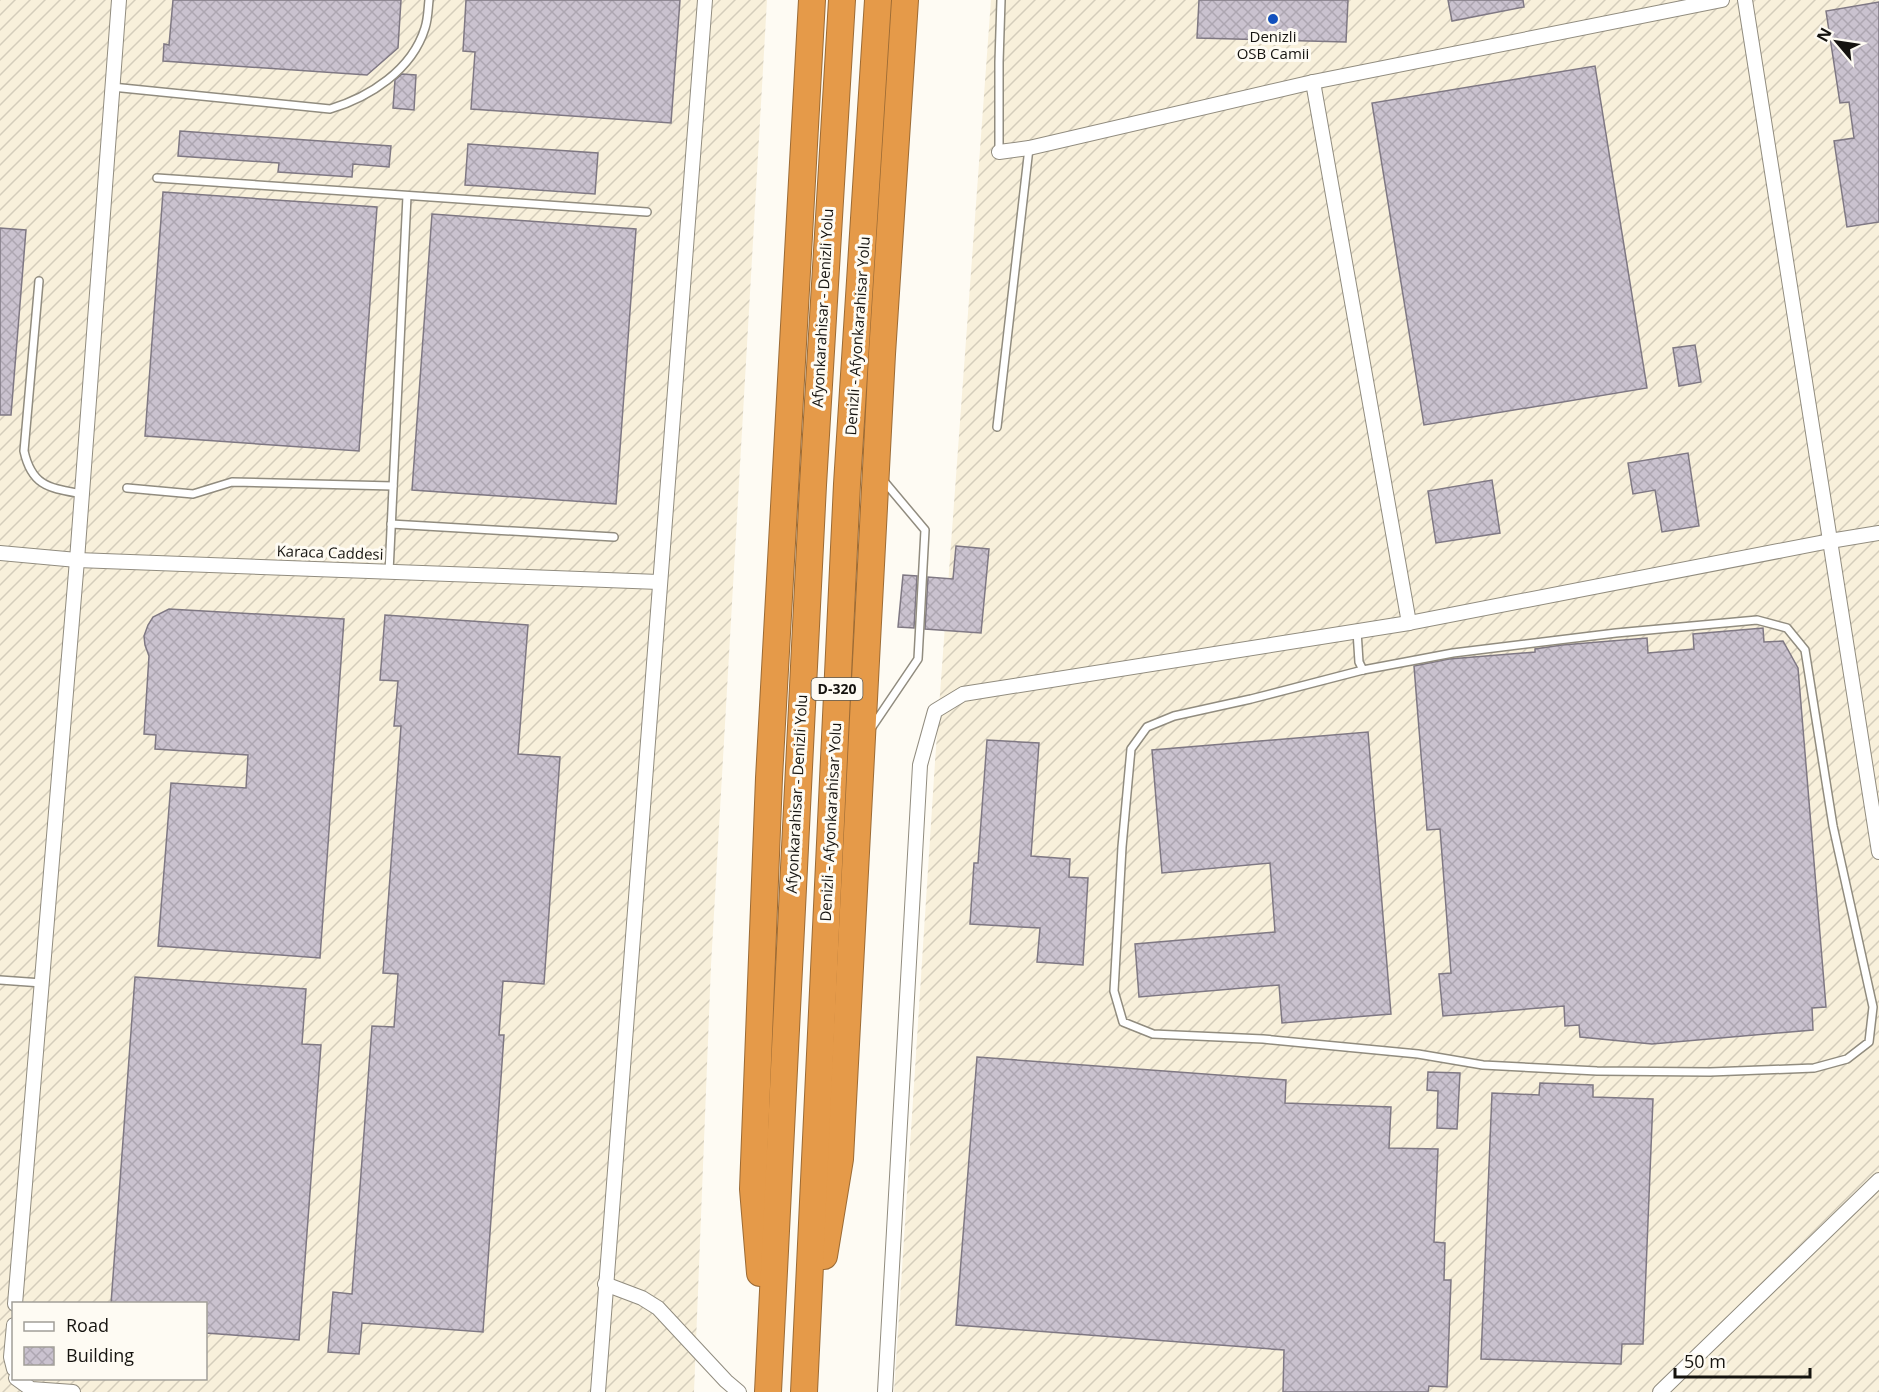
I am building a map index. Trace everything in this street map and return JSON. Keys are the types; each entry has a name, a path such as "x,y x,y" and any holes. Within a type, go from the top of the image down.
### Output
{"highway":[{"path":"768,1382 753,1189 769,778 812,0"},
{"name":"Afyonkarahisar - Denizli Yolu","path":"768,1382 813,473 842,0"},
{"name":"Denizli - Afyonkarahisar Yolu","path":"804,1385 847,484 879,0"},
{"path":"804,1385 840,1159 876,471 905,0"}],"street":[{"path":"15,1302 77,560 119,0"},
{"path":"598,1392 604,1284 705,0"},
{"path":"999,152 1029,148 1313,82 1722,0"},
{"path":"1745,0 1879,852"},
{"path":"1313,82 1409,622"},
{"path":"885,1392 920,765 934,711 963,694 1409,622 1879,533"},
{"name":"Karaca Caddesi","path":"0,553 77,560 659,582"},
{"path":"1660,1392 1879,1180"},
{"path":"604,1284 642,1298 658,1308 739,1392"},
{"path":"19,1380 31,1389 73,1392"}],"lane":[{"path":"112,87 330,109 371,92 397,72 426,27 429,0"},
{"path":"999,152 1001,0"},
{"path":"997,427 1029,148"},
{"path":"157,178 647,212"},
{"path":"389,572 407,196"},
{"path":"39,280 24,451 29,467 49,488 82,494"},
{"path":"862,741 918,659 925,542 925,530 876,471"},
{"path":"127,488 194,494 232,482 393,486"},
{"path":"391,524 614,537"},
{"path":"1757,620 1787,628 1805,650 1833,826 1872,1007 1869,1042 1848,1059 1814,1068 1710,1072 1597,1071 1483,1065 1418,1054 1263,1039 1153,1034 1123,1022 1114,991 1115,952 1131,749 1147,727 1174,716 1363,670 1454,653 1616,633 1757,620"},
{"path":"1357,631 1359,662 1363,670"},
{"path":"0,980 42,984"}],"shaded area":[{"path":"0,0 767,0 711,965 694,1392 0,1392"},
{"path":"991,0 1879,0 1879,1392 894,1392 935,762"}],"building":[{"path":"173,0 401,0 398,48 367,75 163,61 164,44 169,45"},
{"path":"466,0 680,0 671,123 471,109 475,52 463,51"},
{"name":"Denizli OSB Camii","path":"1199,0 1348,0 1346,42 1197,38"},
{"path":"1448,0 1523,0 1524,7 1452,21"},
{"path":"1879,2 1879,222 1847,227 1834,141 1854,138 1849,102 1840,103 1826,11"},
{"path":"1595,66 1647,388 1424,425 1372,103"},
{"path":"402,74 416,75 414,110 393,108 395,80"},
{"path":"180,131 391,146 389,167 353,164 352,177 278,172 279,163 178,156"},
{"path":"468,144 598,153 595,194 465,185"},
{"path":"163,192 377,207 359,451 145,436"},
{"path":"432,214 636,229 616,504 412,490"},
{"path":"0,228 26,230 11,415 0,415"},
{"path":"1695,345 1701,382 1679,386 1673,348"},
{"path":"1688,453 1699,526 1662,532 1655,490 1633,494 1628,463"},
{"path":"1492,480 1500,533 1436,543 1428,491"},
{"path":"956,546 989,549 981,633 925,629 928,577 953,579"},
{"path":"903,575 917,576 914,628 898,627"},
{"path":"169,609 344,619 320,958 158,946 171,783 246,788 248,755 155,749 156,735 144,734 149,656 144,636 153,617"},
{"path":"385,615 528,625 518,754 560,757 544,984 503,981 499,1035 504,1035 483,1332 362,1323 359,1354 328,1352 333,1292 352,1294 372,1026 394,1027 398,974 383,973 401,726 394,726 398,681 380,680"},
{"path":"1763,628 1764,642 1783,641 1798,668 1826,1007 1812,1008 1813,1030 1652,1044 1580,1037 1579,1025 1565,1026 1564,1006 1443,1016 1439,974 1451,973 1440,829 1427,830 1414,666 1449,659 1535,652 1535,649 1562,645 1647,638 1648,653 1694,649 1693,634"},
{"path":"1368,732 1391,1014 1282,1023 1279,985 1139,997 1135,944 1275,932 1270,863 1162,873 1152,750"},
{"path":"987,740 1039,743 1031,856 1070,859 1069,877 1088,878 1083,965 1037,962 1040,928 970,924 974,863 978,863"},
{"path":"135,977 306,989 302,1044 321,1045 299,1340 207,1333 207,1302 111,1302"},
{"path":"977,1057 1286,1080 1285,1103 1391,1107 1389,1148 1438,1149 1434,1242 1445,1243 1444,1280 1451,1280 1447,1387 1429,1386 1428,1392 1283,1392 1284,1350 956,1325"},
{"path":"1428,1072 1460,1073 1457,1129 1437,1128 1438,1091 1427,1090"},
{"path":"1540,1083 1593,1085 1593,1097 1653,1099 1643,1344 1622,1344 1621,1364 1481,1359 1492,1093 1539,1095"}],"place":[{"name":"Denizli OSB Camii","path":"1273,19"}]}
